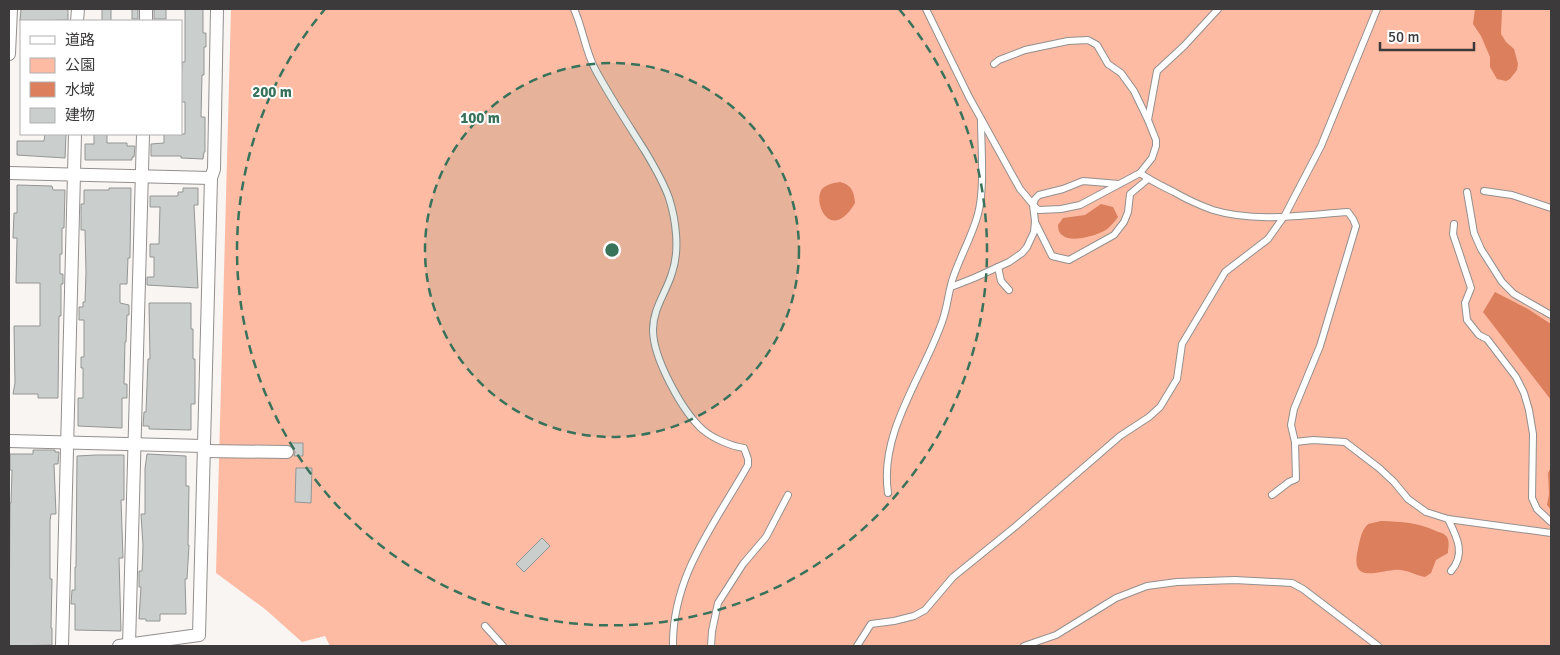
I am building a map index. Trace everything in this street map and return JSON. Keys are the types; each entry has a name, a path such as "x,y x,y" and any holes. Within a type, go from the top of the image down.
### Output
{"street":[{"path":"9,54 10,9"},
{"path":"142,135 134,444 124,646 199,635 212,178 214,169 217,9"},
{"path":"62,646 75,135"},
{"path":"9,173 212,178"},
{"path":"9,441 134,444 287,452"}],"lane":[{"path":"574,9 584,43 596,70 658,172 669,198 676,238 675,263 655,312 653,331 659,358 685,408 698,425 711,436 744,448 748,459 748,465 716,517 681,586 672,626 673,646"},
{"path":"926,9 981,118 1020,189 1039,210 1061,209 1080,205 1140,173 1152,158 1156,140 1134,91 1122,73 1108,64 1097,46 1088,40 1068,41 1025,50 999,60 994,64"},
{"path":"1148,120 1157,71 1184,46 1218,9"},
{"path":"857,646 871,624 914,616 926,610 952,577 1016,526 1120,436 1149,417 1160,407 1177,379 1182,344 1225,272 1268,239 1286,216 1321,146 1377,9"},
{"path":"888,493 886,477 889,455 903,409 943,322 951,287 978,214 981,189 981,118"},
{"path":"1140,173 1189,200 1213,210 1234,215 1265,216 1348,212 1356,226 1320,346 1294,409 1291,425 1295,442 1296,480 1289,482 1272,495"},
{"path":"1035,221 1052,256 1069,260 1114,235 1124,222 1128,212 1130,194 1148,179"},
{"path":"951,287 998,267 1022,253 1034,232 1033,205 1039,194 1063,189 1083,181 1120,184"},
{"path":"1484,191 1512,195 1551,208"},
{"path":"1467,192 1474,233 1481,249 1502,282 1514,294 1551,315"},
{"path":"1454,224 1453,234 1470,288 1465,303 1467,320 1479,335 1487,339 1516,377 1524,393 1529,410 1532,434 1532,498 1537,509 1551,522"},
{"path":"998,267 1001,281 1008,290"},
{"path":"1295,442 1313,440 1345,442 1379,468 1408,499 1426,512 1448,519 1551,534"},
{"path":"711,646 718,603 743,564 766,537 788,495"},
{"path":"1448,519 1457,536 1459,547 1457,564 1451,571"},
{"path":"1024,646 1056,634 1116,598 1140,588 1177,582 1235,580 1292,583 1303,589 1378,646"},
{"path":"485,626 503,646"}],"green space":[{"path":"231,9 1551,9 1551,646 330,646 325,636 302,642 265,609 216,573"}],"water":[{"path":"1475,9 1502,9 1501,34 1514,49 1518,64 1517,70 1506,81 1497,79 1490,67 1490,57 1481,36 1473,24"},
{"path":"840,182 852,190 855,203 846,215 838,220 831,220 822,210 820,195 822,189 826,186"},
{"path":"1101,204 1113,207 1118,217 1106,230 1095,235 1076,239 1066,237 1060,233 1058,225 1063,218 1085,215"},
{"path":"1495,292 1528,309 1551,324 1551,400 1483,312"},
{"path":"1551,467 1551,510 1547,505 1549,494 1548,473"},
{"path":"1381,521 1416,524 1442,533 1448,539 1448,553 1436,560 1431,573 1425,577 1402,570 1372,573 1361,571 1357,567 1356,560 1362,533 1368,524"}],"building":[{"path":"21,9 68,9 68,20 20,20"},
{"path":"102,9 111,9 111,20 102,20"},
{"path":"132,9 138,9 138,19 132,19"},
{"path":"154,9 166,9 166,19 154,19"},
{"path":"185,9 203,9 203,33 206,33 206,47 204,47 204,75 202,75 201,117 205,117 205,152 203,159 181,158 181,156 151,156 151,144 164,143 164,135 185,134 185,102 182,102 182,62 185,62"},
{"path":"45,135 66,135 65,158 17,155 17,141 44,141"},
{"path":"94,135 107,135 107,143 127,143 127,146 135,146 134,157 132,157 132,160 85,160 85,144 94,144"},
{"path":"17,185 52,186 53,190 65,190 62,254 60,254 60,274 63,274 63,284 61,284 61,316 59,316 58,398 38,398 38,394 13,394 15,383 14,326 40,326 40,283 16,283 17,238 13,238 14,213 17,213"},
{"path":"109,188 131,188 130,258 128,258 127,284 120,284 120,303 129,305 125,342 124,384 127,384 127,398 122,398 122,428 78,426 78,398 83,398 81,357 84,357 84,320 79,320 79,307 83,307 83,302 85,302 86,272 85,230 81,230 81,204 84,204 84,190 109,190"},
{"path":"183,188 198,188 198,205 194,205 198,288 147,285 147,277 154,277 154,257 150,257 150,244 159,244 160,207 150,207 150,196 178,196 178,192 183,192"},
{"path":"149,303 191,303 193,359 195,359 195,404 191,404 191,430 149,429 149,426 143,426 144,412 146,412 148,359 150,359"},
{"path":"291,443 303,443 303,456 294,456 295,452"},
{"path":"33,450 55,450 55,452 59,452 58,464 54,464 56,514 51,514 50,521 52,645 9,646 12,470 10,470 10,454 33,454"},
{"path":"147,454 186,456 186,486 189,486 189,545 187,579 185,579 186,614 160,614 160,621 139,619 141,587 139,587 139,571 142,571 143,546 141,514 145,514"},
{"path":"124,455 124,500 121,500 123,558 119,558 121,631 75,630 75,604 71,604 72,590 75,590 76,567 77,456"},
{"path":"296,468 312,468 311,503 295,502"},
{"path":"542,538 550,546 524,572 516,564"}]}
